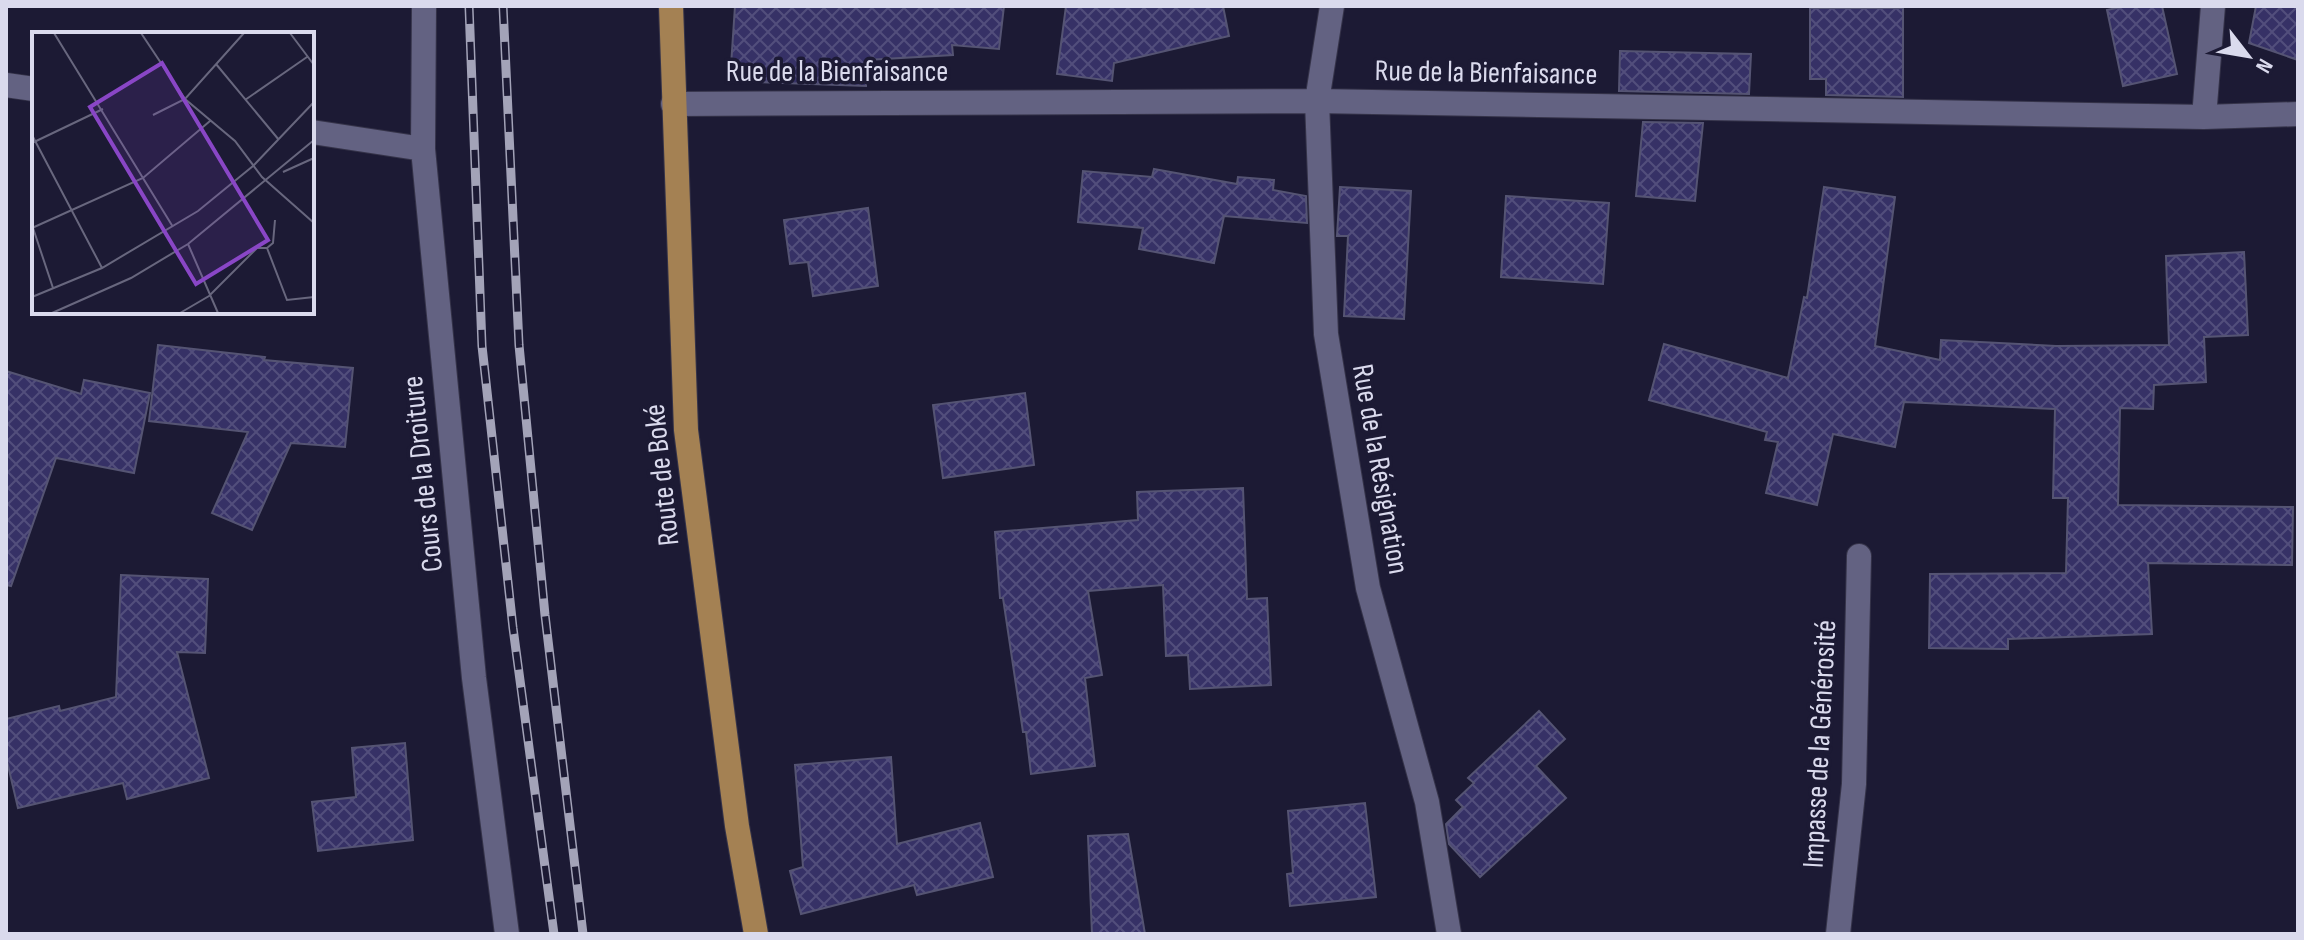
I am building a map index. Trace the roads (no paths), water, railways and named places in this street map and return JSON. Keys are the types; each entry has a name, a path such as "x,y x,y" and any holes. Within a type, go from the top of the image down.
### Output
{"main road":[{"name":"Route de Boké","path":"671,6 686,430 737,826 756,934"}],"street":[{"name":"Cours de la Droiture","path":"424,6 423,149 474,678 507,934"},
{"name":"Rue de la Résignation","path":"1332,6 1317,101 1326,334 1368,588 1427,802 1449,934"},
{"path":"2204,117 2213,6"},
{"path":"6,85 32,89"},
{"name":"Rue de la Bienfaisance","path":"673,104 1317,101 2204,117 2298,114"},
{"path":"314,132 423,149"},
{"name":"Impasse de la Générosité","path":"1838,934 1854,784 1859,556"}],"railway":[{"path":"469,6 482,346 513,628 554,934"},
{"path":"503,6 519,345 545,615 583,934"}]}
